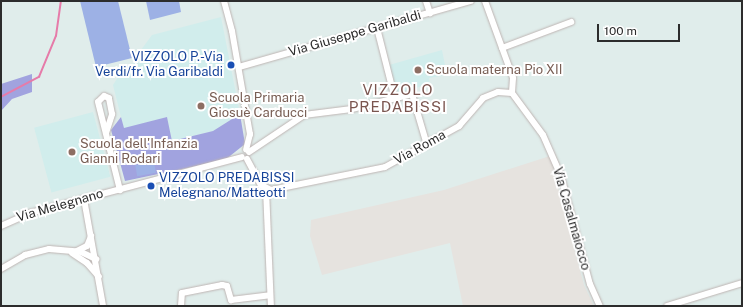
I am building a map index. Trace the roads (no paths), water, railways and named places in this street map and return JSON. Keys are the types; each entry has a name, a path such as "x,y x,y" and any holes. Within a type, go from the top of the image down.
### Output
{"street":[{"path":"224,1 239,67 250,134 246,155 266,189 270,306"},
{"path":"426,1 430,13"},
{"name":"Via Giuseppe Garibaldi","path":"239,67 471,1"},
{"path":"485,1 513,78 512,93"},
{"path":"502,48 571,22"},
{"path":"376,28 395,99"},
{"name":"Via Roma","path":"266,189 386,167 427,146 465,122 483,98 498,92 512,93"},
{"name":"Via Casalmaiocco","path":"512,93 543,135 562,176 590,284 600,306"},
{"name":"Via Melegnano","path":"1,226 21,215 120,190 246,155 304,115 395,99 412,94 427,146"},
{"name":"Via Melegnano","path":"106,133 112,114 108,98 104,96 98,102 120,190"},
{"path":"84,199 100,280 103,306"},
{"path":"76,251 87,246 91,234"},
{"path":"1,269 33,252 67,250 76,251 96,259"},
{"path":"67,250 83,259 100,280"},
{"path":"83,259 96,259"},
{"path":"668,306 699,299 742,283"},
{"path":"181,306 182,293 222,285 227,286 231,300 270,295"}],"waterway":[{"path":"1,97 39,77 56,36 61,1"}],"place":[{"name":"VIZZOLO P.-Via Verdi/fr. Via Garibaldi","path":"231,65"},
{"name":"Scuola materna Pio XII","path":"418,70"},
{"name":"Scuola Primaria Giosuè Carducci","path":"201,106"},
{"name":"Scuola dell'Infanzia Gianni Rodari","path":"72,152"},
{"name":"VIZZOLO PREDABISSI Melegnano/Matteotti","path":"151,186"}],"district":[{"name":"VIZZOLO PREDABISSI","path":"398,98"}]}
